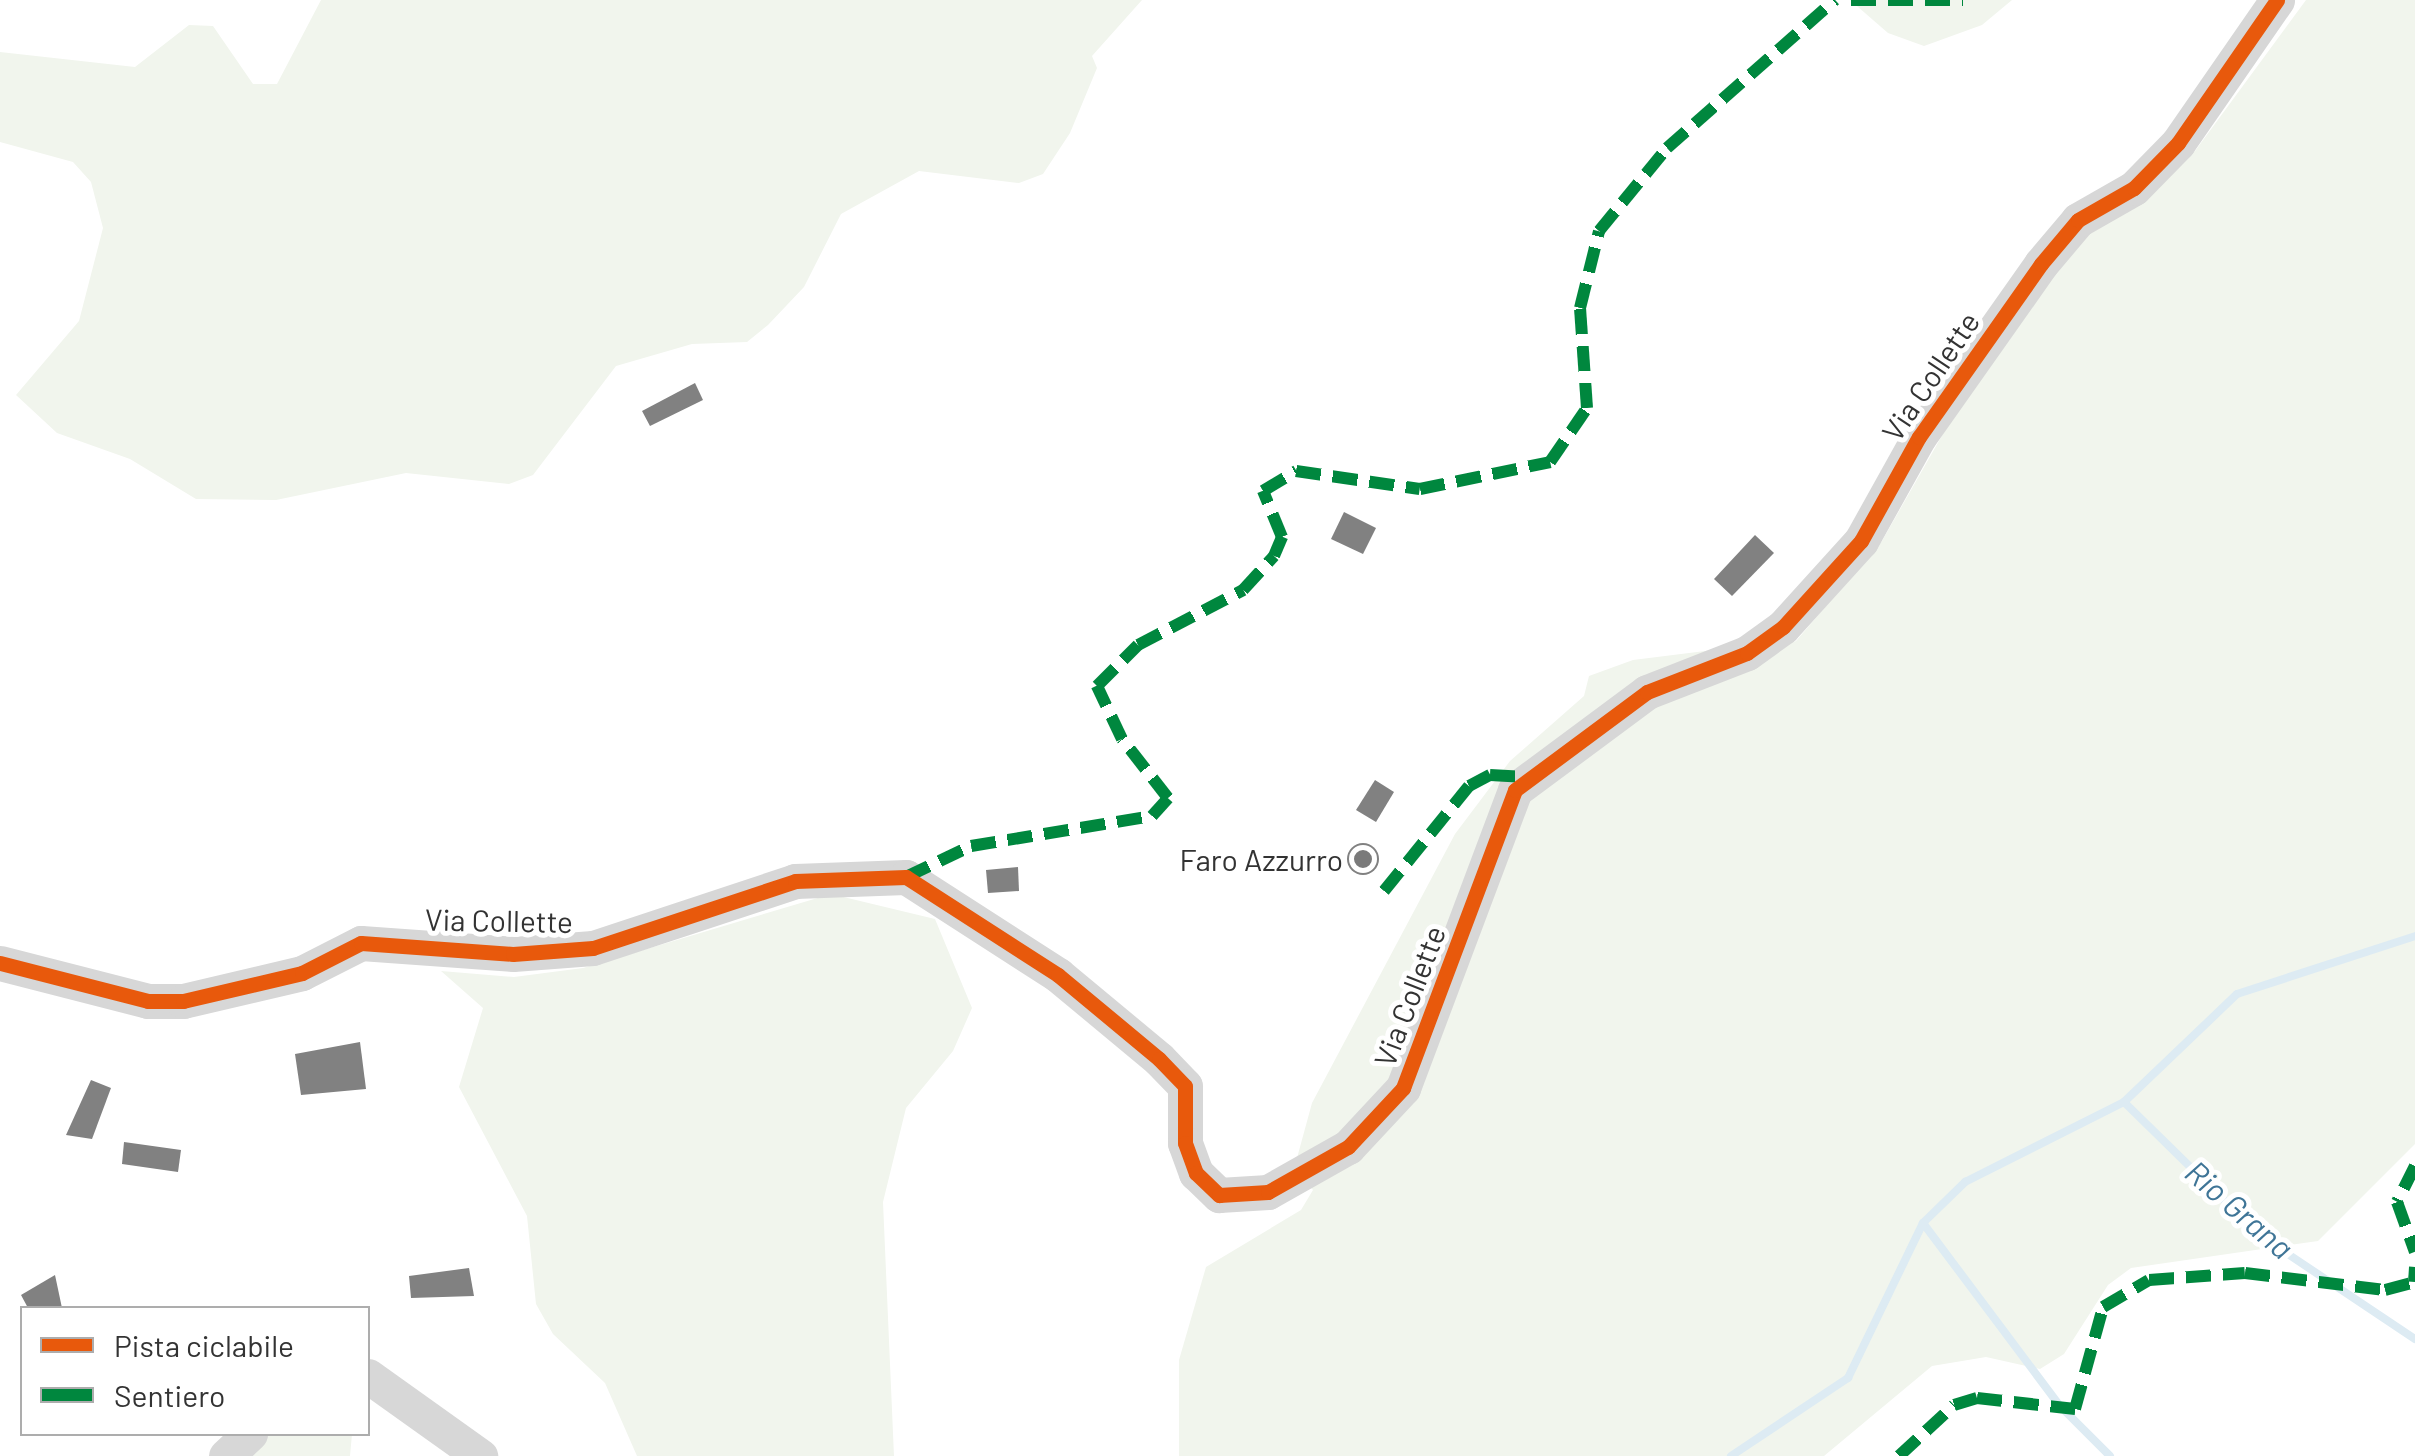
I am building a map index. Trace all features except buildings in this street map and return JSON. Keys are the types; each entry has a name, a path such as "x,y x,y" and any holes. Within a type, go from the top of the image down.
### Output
{"street":[{"name":"Via Collette","path":"0,963 148,1001 183,1001 285,979 361,943 513,954 593,948 796,881 906,878 1058,975 1160,1059 1185,1086 1185,1143 1196,1173 1218,1195 1268,1192 1348,1147 1403,1088 1515,790 1647,692 1747,653 1783,626 1861,541 1919,437 2042,264 2078,220 2134,188 2178,144 2278,0"},
{"path":"370,1377 480,1456"},
{"path":"226,1456 248,1436"}],"shaded area":[{"path":"321,0 1142,0 1092,56 1097,68 1070,133 1043,174 1019,183 919,171 841,214 804,287 768,325 747,342 692,344 616,366 533,475 509,484 406,473 276,500 196,499 130,459 57,433 16,395 79,321 103,228 91,182 73,162 0,142 0,52 135,67 189,25 213,26 253,84 277,84"},
{"path":"1850,0 2012,0 1982,25 1924,46 1888,33"},
{"path":"2306,0 2415,0 2415,1144 2318,1241 2131,1268 2108,1285 2064,1354 2040,1369 1986,1357 1932,1366 1824,1456 1179,1456 1179,1360 1206,1267 1301,1210 1313,1190 1294,1169 1312,1103 1455,834 1510,761 1584,696 1589,676 1633,660 1737,647 1763,655 1796,641 1882,541 1956,411 2051,279 2090,231 2195,151"},
{"path":"831,894 935,919 972,1008 953,1051 906,1108 883,1202 894,1456 637,1456 605,1383 553,1334 536,1304 527,1216 459,1087 483,1008 441,971 514,977 583,968"},
{"path":"267,1436 352,1436 350,1456 247,1456"}],"waterway":[{"name":"Rio Grana","path":"1731,1456 1848,1378 1923,1223 1965,1182 2124,1102 2237,994 2415,936"},
{"name":"Rio Grana","path":"2124,1102 2261,1236 2415,1339"},
{"name":"Rio Grana","path":"1923,1223 2059,1405 2110,1456"}],"marked path":[{"path":"906,877 971,846 1152,816 1168,798 1122,739 1097,686 1138,645 1243,590 1274,556 1282,537 1263,491 1296,471 1420,489 1550,462 1587,408 1580,308 1599,231 1667,148 1835,0"},
{"path":"1851,0 1963,0"},
{"path":"1384,891 1469,786 1490,775 1526,777"},
{"path":"2415,1166 2397,1202 2415,1252"},
{"path":"1899,1456 1954,1405 1977,1398 2075,1409 2103,1307 2149,1280 2245,1273 2385,1290 2414,1282 2415,1267"}],"cycle path":[{"path":"0,963 148,1001 183,1001 302,973 361,943 513,954 593,948 795,881 906,877 1058,975 1159,1059 1185,1086 1185,1143 1196,1173 1219,1195 1268,1192 1348,1147 1403,1088 1515,790 1647,692 1747,653 1783,627 1861,541 1919,437 2041,264 2078,220 2134,188 2178,143 2277,0"}],"place":[{"name":"Faro Azzurro","path":"1363,859"}]}
